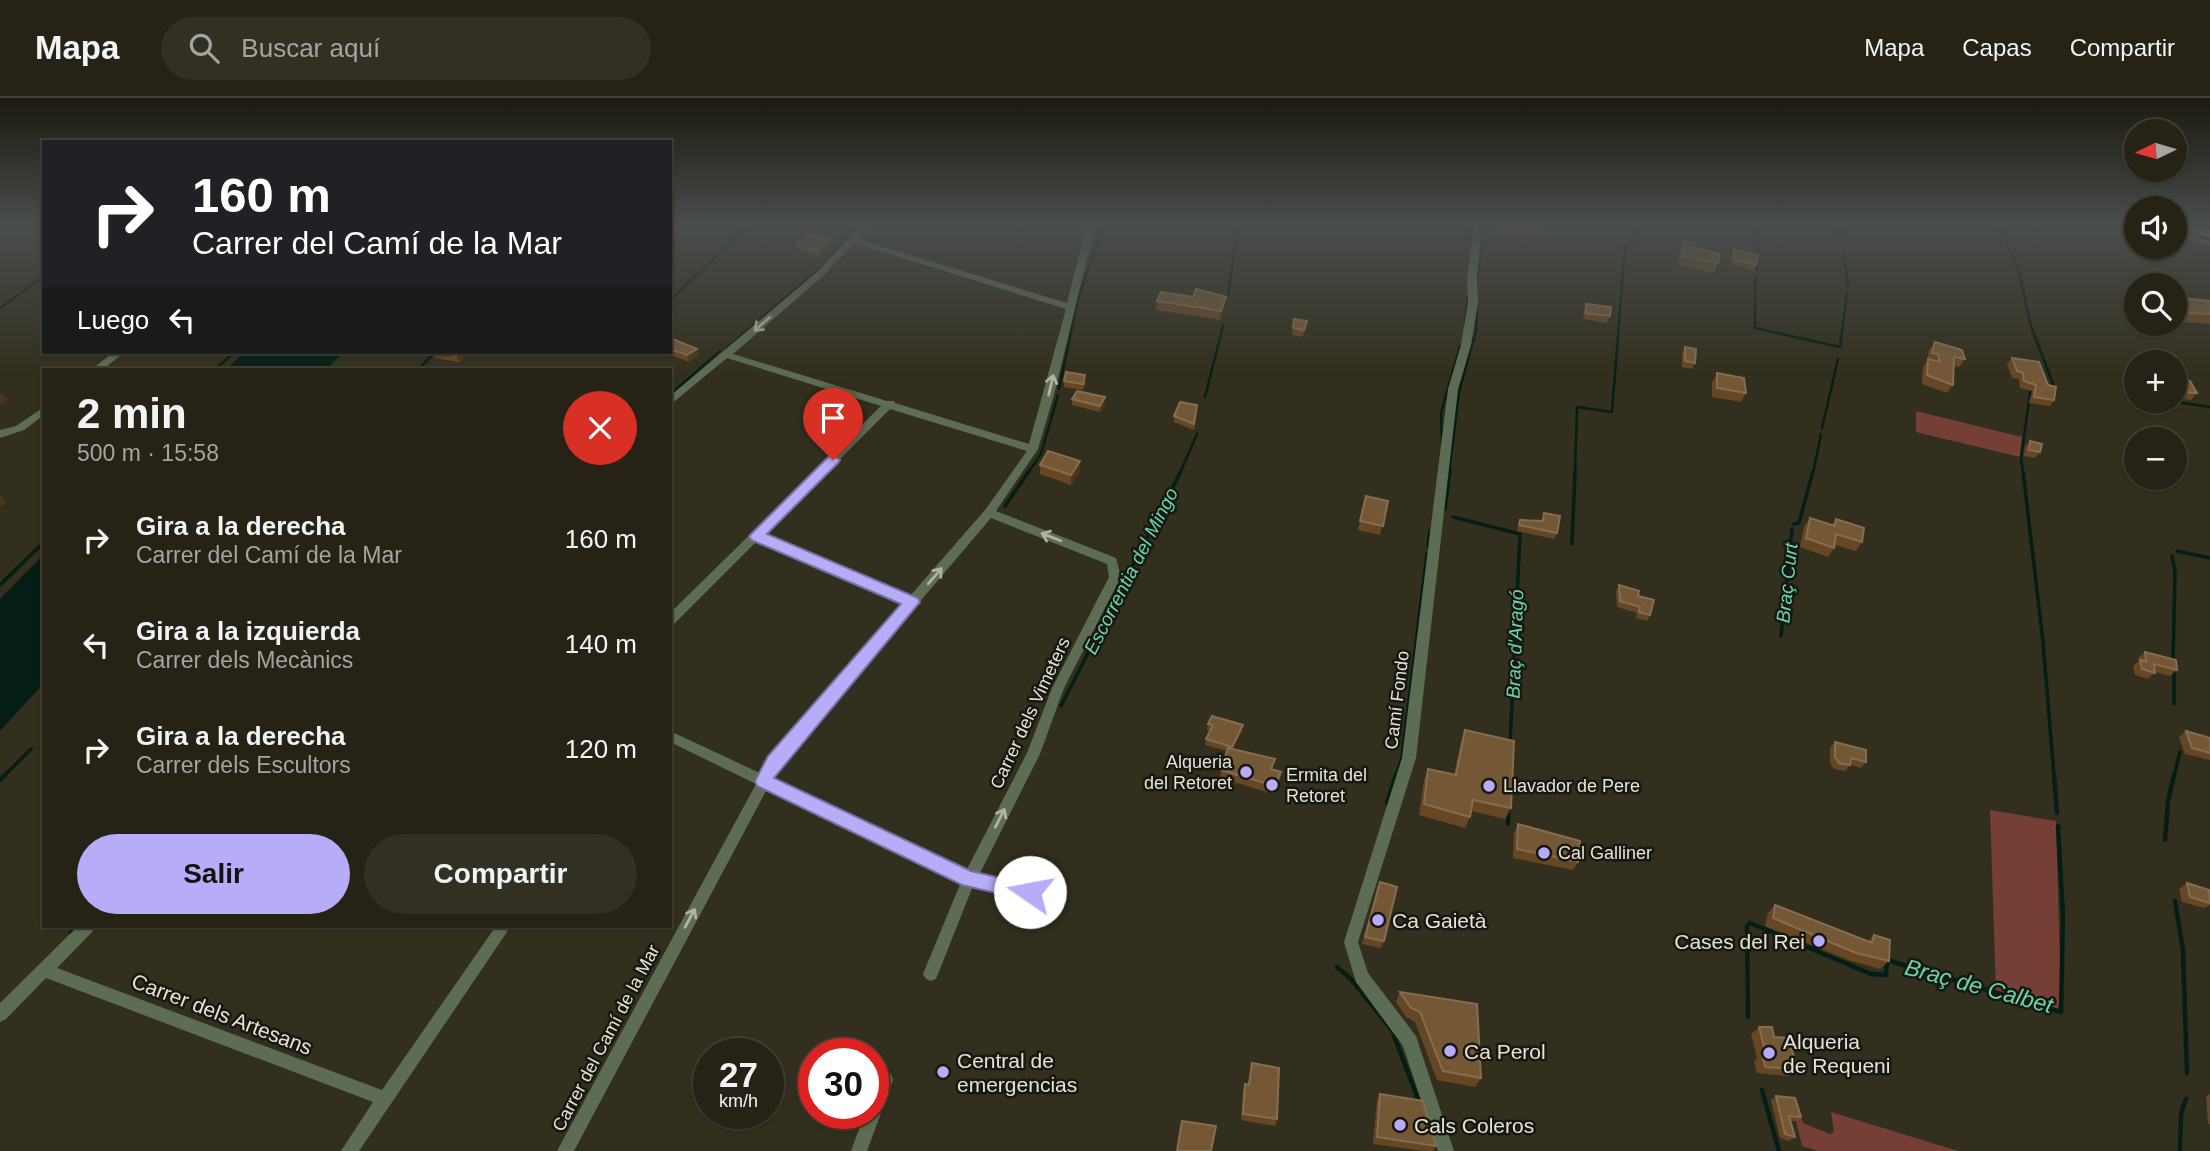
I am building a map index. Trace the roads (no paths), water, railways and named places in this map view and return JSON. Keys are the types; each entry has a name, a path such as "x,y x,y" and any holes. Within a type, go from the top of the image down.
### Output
{"street":[{"path":"672,400 819,275"},
{"path":"966,275 1069,307"},
{"name":"Carrer del Camí de la Mar","path":"565,1151 775,762 989,513 1033,449 1078,275"},
{"name":"Camí Fondo","path":"1446,1151 1410,1042 1361,977 1351,942 1409,758 1453,389 1466,345 1473,302 1472,275"},
{"path":"98,368 117,354"},
{"path":"727,355 1033,449"},
{"path":"672,619 890,403"},
{"path":"2,432 20,428 42,412"},
{"name":"Carrer dels Vimeters","path":"931,974 969,879 1033,754 1058,688 1115,577 1112,561 989,513"},
{"path":"756,536 912,602"},
{"path":"672,737 969,879 1030,892"},
{"path":"0,1014 86,928"},
{"path":"349,1151 504,928"},
{"name":"Carrer dels Artesans","path":"44,970 385,1098"},
{"path":"859,1151 867,1129"}],"waterway":[{"path":"672,298 697,275"},
{"path":"727,348 812,275"},
{"path":"1059,389 1079,295 1086,275"},
{"name":"Escorrentia del Mingo","path":"1228,294 1231,275"},
{"path":"1575,473 1577,407 1612,412 1623,275"},
{"path":"1847,275 1848,287"},
{"path":"2020,275 2031,326 2053,384"},
{"path":"0,308 42,277"},
{"path":"1755,277 1755,328 1840,347 1847,294"},
{"path":"1465,323 1468,296"},
{"name":"Braç d'Aragó","path":"1449,473 1459,392 1476,331 1477,307"},
{"name":"Escorrentia del Mingo","path":"1205,397 1223,326"},
{"path":"1442,444 1441,413 1460,346"},
{"path":"672,393 720,351"},
{"path":"217,368 232,354"},
{"path":"420,368 433,354"},
{"name":"Braç Curt","path":"1822,428 1838,359"},
{"name":"Braç de Calbet","path":"2023,473 2021,457 2031,387"},
{"path":"1028,473 1041,454 1058,395"},
{"path":"2187,404 2210,407"},
{"name":"Escorrentia del Mingo","path":"1180,473 1197,434"},
{"name":"Braç Curt","path":"1813,473 1821,434"},
{"path":"1005,506 1029,471"},
{"name":"Braç d'Aragó","path":"1445,509 1450,471"},
{"path":"1572,544 1575,471"},
{"name":"Braç Curt","path":"1794,524 1799,523 1813,471"},
{"name":"Braç de Calbet","path":"2023,471 2043,642 2054,776"},
{"name":"Escorrentia del Mingo","path":"1061,706 1180,473"},
{"name":"Braç d'Aragó","path":"1453,517 1520,534 1510,745"},
{"name":"Braç Curt","path":"1781,636 1792,529"},
{"path":"1428,546 1430,531"},
{"path":"0,585 42,544"},
{"path":"2177,551 2210,558"},
{"path":"1396,776 1402,757 1427,554"},
{"path":"2172,556 2175,571 2173,663"},
{"path":"2174,671 2174,704"},
{"path":"0,780 31,749"},
{"path":"2174,776 2180,752"},
{"path":"1387,803 1396,775"},
{"name":"Braç de Calbet","path":"2054,775 2057,813"},
{"path":"2165,840 2168,801 2174,775"},
{"name":"Braç d'Aragó","path":"1508,808 1508,824"},
{"name":"Braç de Calbet","path":"1748,1017 1747,926 1750,923 1871,974 1886,975 1887,960 2061,1012 2063,916 2058,826"},
{"path":"2175,901 2183,950 2187,1073"},
{"path":"71,933 76,928"},
{"path":"1337,967 1351,979 1392,1030 1419,1102"},
{"name":"Braç de Calbet","path":"1762,1090 1779,1151"},
{"path":"2180,1151 2181,1114 2186,1099"}],"place":[{"name":"Alqueria del Retoret","path":"1246,772"},
{"name":"Ermita del Retoret","path":"1272,785"},
{"name":"Llavador de Pere","path":"1489,786"},
{"name":"Cal Galliner","path":"1544,853"},
{"name":"Ca Gaietà","path":"1378,920"},
{"name":"Cases del Rei","path":"1819,941"},
{"name":"Ca Perol","path":"1450,1051"},
{"name":"Alqueria de Requeni","path":"1769,1053"},
{"name":"Central de emergencias","path":"943,1072"},
{"name":"Cals Coleros","path":"1400,1125"}]}
